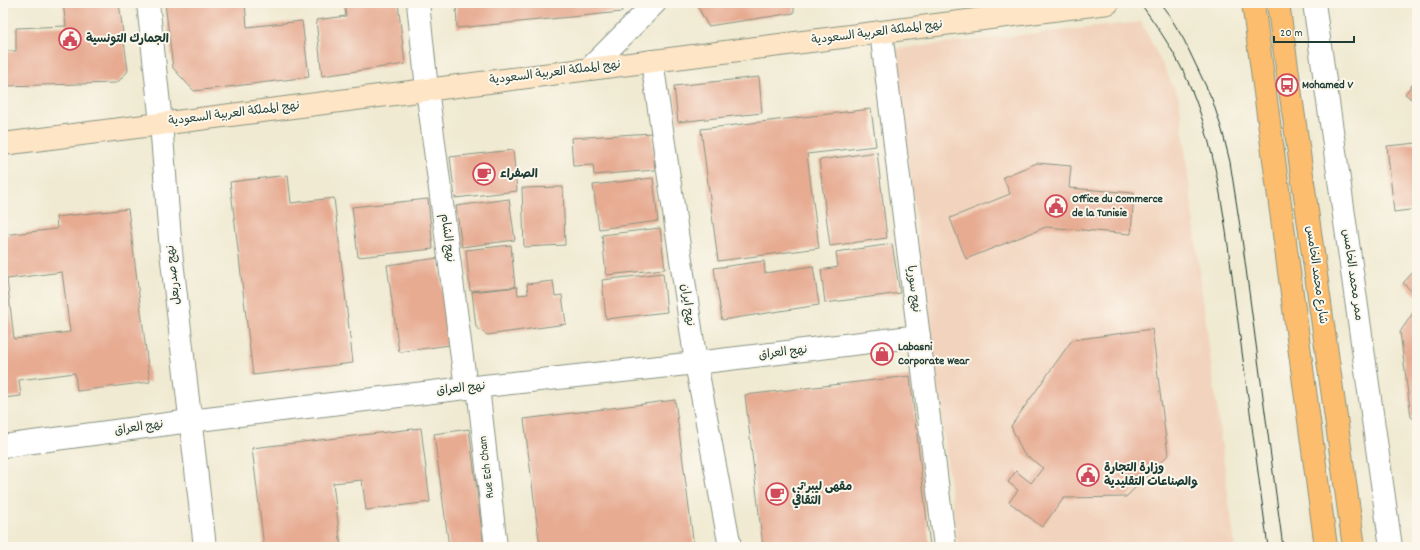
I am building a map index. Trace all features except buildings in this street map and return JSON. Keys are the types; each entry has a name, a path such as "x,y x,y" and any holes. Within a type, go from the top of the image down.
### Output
{"main road":[{"name":"نهج المملكة العربية السعودية","path":"3,144 1108,3"},
{"path":"1253,3 1326,547"},
{"name":"شارع محمد الخامس","path":"1278,3 1354,547"}],"street":[{"name":"نهج صدربعل","path":"148,3 161,123 171,252 205,547"},
{"name":"نهج الشام","path":"418,3 427,89 472,388"},
{"path":"589,69 655,3"},
{"name":"ممر محمد الخامس","path":"1314,3 1391,547"},
{"name":"نهج سوريا","path":"880,32 945,547"},
{"name":"نهج ايران","path":"652,61 696,363 730,547"},
{"name":"نهج العراق","path":"3,446 190,421 919,336"},
{"name":"Rue Ech Cham","path":"472,388 496,547"}],"shaded area":[{"path":"1141,22 1179,97 1203,300 1235,547 958,547 894,49"}],"tram line":[{"path":"1140,3 1167,43 1190,86 1201,114 1216,172 1222,202 1268,547"},
{"path":"1160,3 1184,40 1212,99 1230,162 1242,239 1283,547"}],"place":[{"name":"الجمارك التونسية","path":"70,39"},
{"name":"Mohamed V","path":"1287,85"},
{"name":"الصفراء","path":"484,174"},
{"name":"Office du Commerce de la Tunisie","path":"1056,206"},
{"name":"Labasni Corporate Wear","path":"882,354"},
{"name":"وزارة التجارة والصناعات التقليدية","path":"1088,475"},
{"name":"مقهى ليبر'تي الثقافي","path":"777,494"}]}
